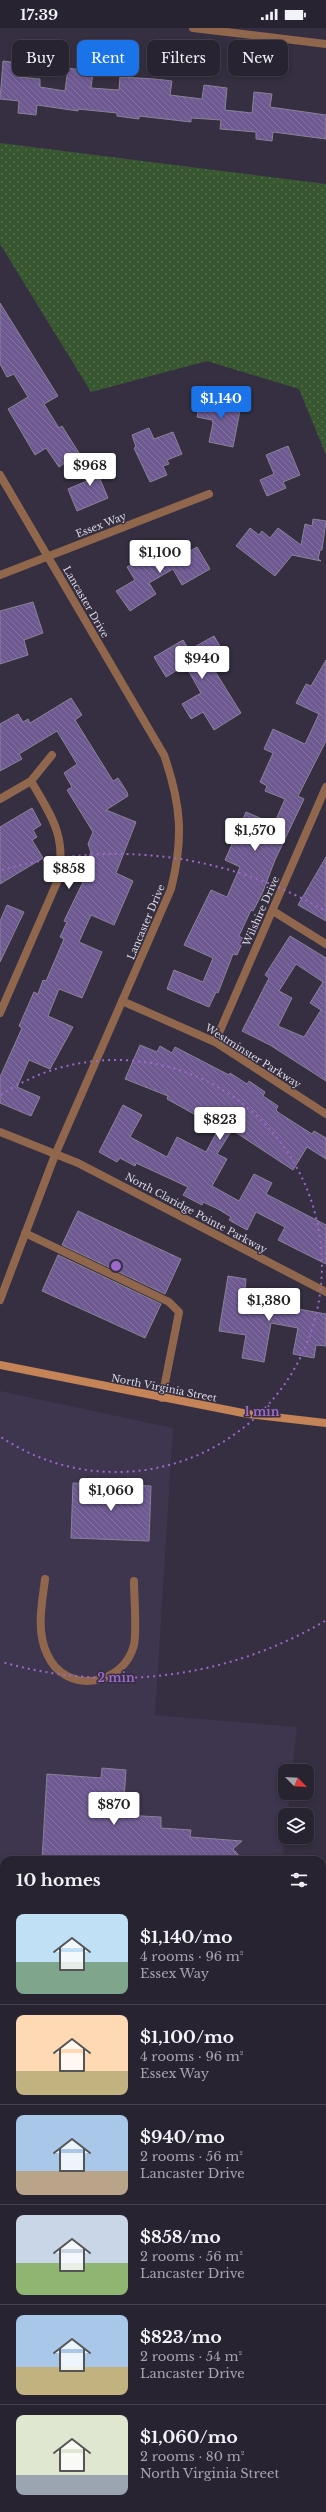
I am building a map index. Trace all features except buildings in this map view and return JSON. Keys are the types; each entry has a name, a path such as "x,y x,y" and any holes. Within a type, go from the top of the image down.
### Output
{"main road":[{"name":"North Virginia Street","path":"0,1365 248,1414 326,1423"}],"street":[{"path":"193,28 326,44"},
{"name":"Lancaster Drive","path":"0,475 155,739 174,783 179,809 180,836 178,862 171,889 55,1155 0,1300"},
{"name":"Essex Way","path":"0,575 209,494"},
{"path":"0,799 31,781 52,755"},
{"path":"0,1013 58,880 62,861 61,842 56,825 31,781"},
{"name":"Wilshire Drive","path":"215,1042 326,788"},
{"path":"273,910 326,944"},
{"name":"Westminster Parkway","path":"122,1001 215,1042 326,1114"},
{"name":"North Claridge Pointe Parkway","path":"0,1132 78,1163 326,1292"},
{"path":"25,1233 169,1302 179,1312 162,1398"},
{"path":"45,1579 40,1626 47,1654 59,1672 81,1682 107,1678 121,1667 134,1645 134,1581"}],"shaded area":[{"path":"0,1391 173,1428 155,1715 297,1727 293,1764 278,1764 278,1800 289,1800 289,1808 278,1808 278,1844 284,1844 283,1856 0,1856"}],"green space":[{"path":"0,143 326,184 326,455 299,389 207,361 91,392 0,244"}]}
